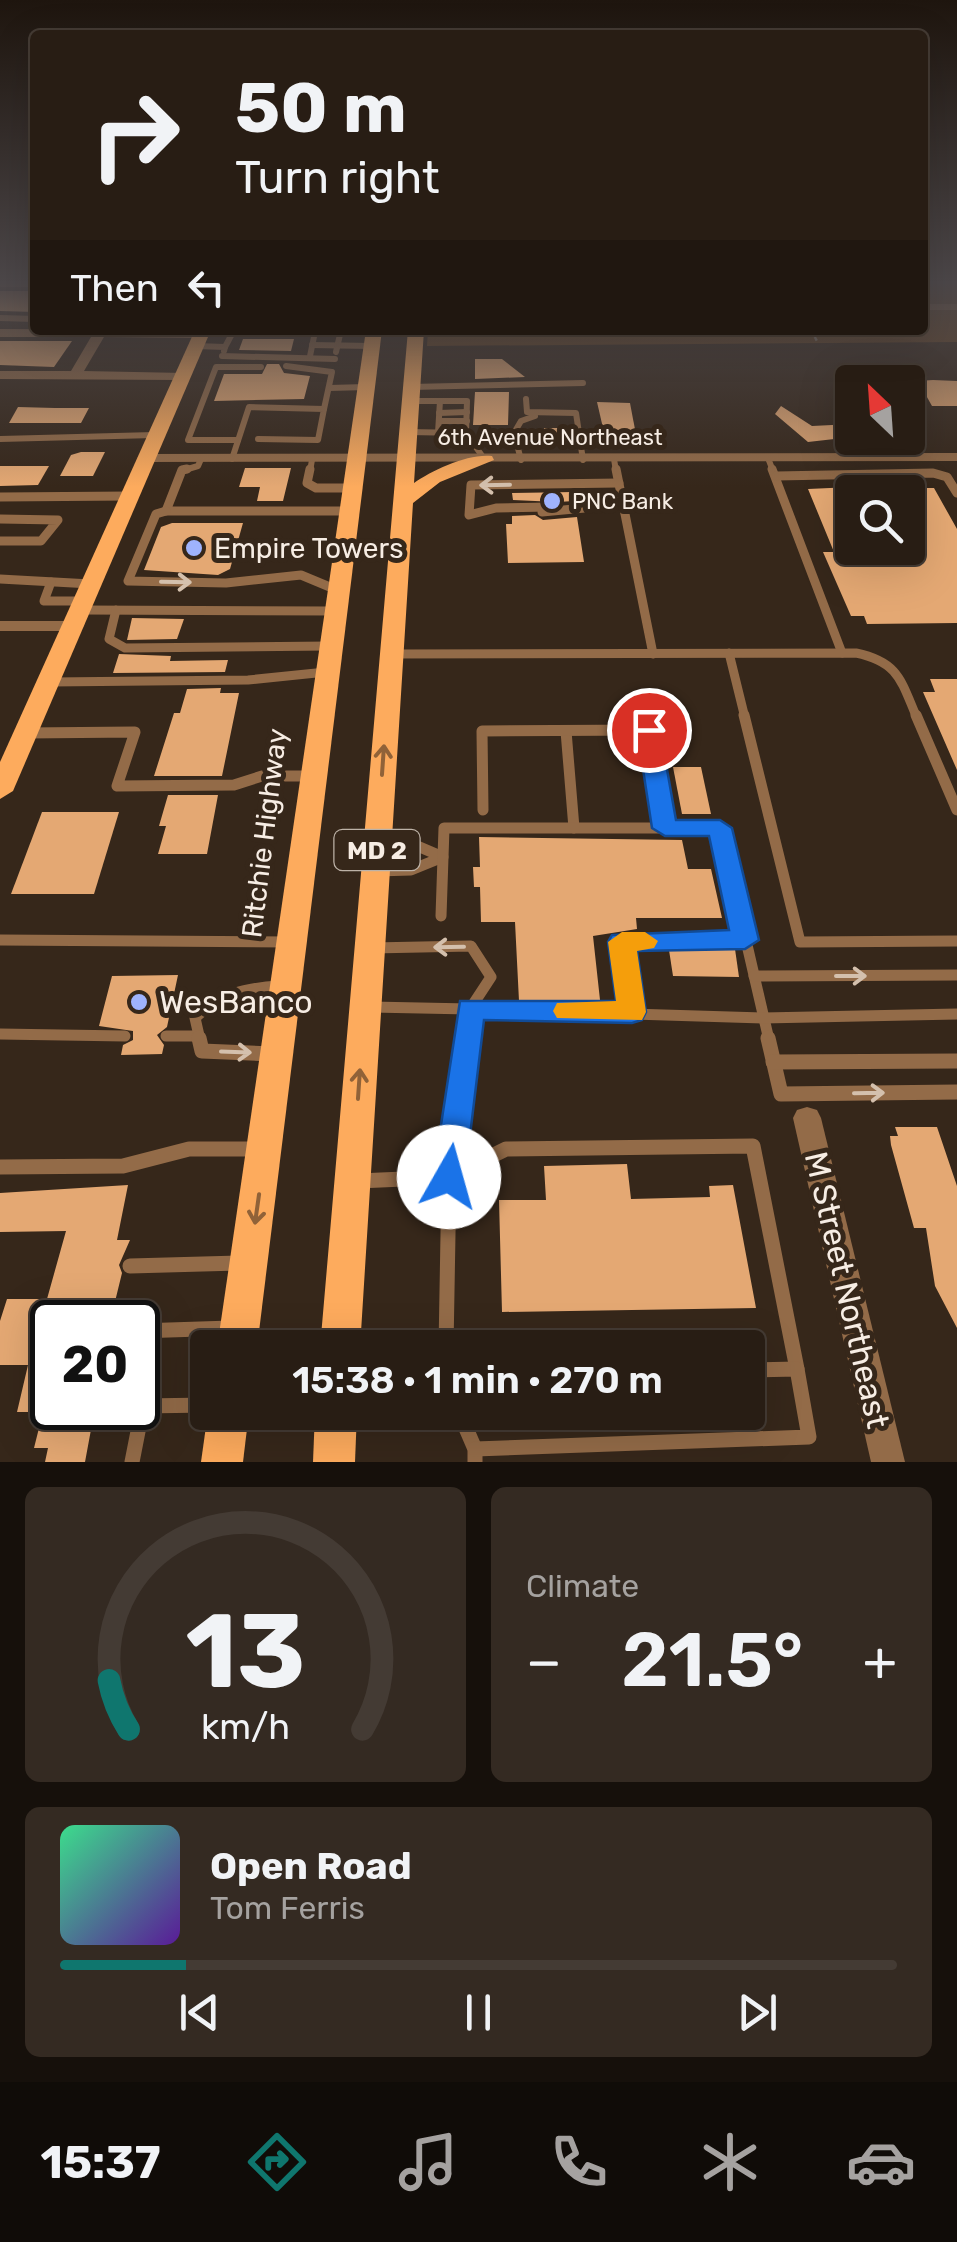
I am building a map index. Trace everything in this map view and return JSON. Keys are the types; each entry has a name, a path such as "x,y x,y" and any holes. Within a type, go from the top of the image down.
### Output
{"main road":[{"path":"0,791 193,350"},
{"name":"Ritchie Highway","path":"239,1330 371,350"},
{"name":"MD 2","path":"341,1330 414,350"},
{"path":"402,502 434,478 485,460"},
{"path":"222,1462 226,1430"},
{"path":"334,1462 335,1430"}],"street":[{"path":"75,376 90,350"},
{"path":"0,376 180,376"},
{"name":"6th Avenue Northeast","path":"144,458 957,457"},
{"path":"0,626 84,605"},
{"name":"M Street Northeast","path":"806,1118 888,1462"}],"lane":[{"path":"221,350 335,359"},
{"path":"310,356 311,350"},
{"path":"258,439 318,440 337,350"},
{"path":"224,352 188,440 238,440"},
{"path":"219,367 261,366"},
{"path":"286,366 332,372"},
{"path":"411,394 583,383"},
{"path":"329,388 366,387"},
{"path":"411,394 440,401 467,401 466,432 485,460"},
{"path":"526,399 527,412 576,413 583,460"},
{"path":"438,432 440,401"},
{"path":"232,459 249,408 324,409"},
{"path":"520,460 515,429 521,421 545,413"},
{"path":"439,417 467,417"},
{"path":"408,432 466,432"},
{"path":"0,440 154,435"},
{"path":"909,457 917,474"},
{"path":"768,458 842,653"},
{"path":"166,511 182,470 198,466 201,459"},
{"path":"312,460 307,483 349,500"},
{"path":"614,460 654,654"},
{"path":"776,476 917,474 947,478 957,493"},
{"path":"550,507 470,516 471,485 619,483"},
{"path":"0,496 128,496"},
{"path":"335,600 301,575 226,583 128,582 156,514 349,500"},
{"path":"521,508 590,512 606,506"},
{"path":"576,507 624,506"},
{"path":"0,520 58,520 41,541 0,541"},
{"path":"0,580 51,582 84,605"},
{"path":"51,582 44,601 116,610 264,610 335,600"},
{"path":"116,610 109,639 126,648 330,646"},
{"path":"729,653 800,942 957,941"},
{"path":"391,654 842,653 881,658 898,674 957,810"},
{"path":"50,682 248,680 326,672"},
{"path":"566,730 574,828"},
{"path":"483,810 482,731 649,730 665,828"},
{"path":"26,733 134,732 117,786 234,786 262,776 312,776"},
{"path":"440,916 444,828 720,828 780,1094 957,1092"},
{"path":"376,859 416,846 443,858"},
{"path":"376,859 412,870 443,858"},
{"path":"0,940 291,942"},
{"path":"632,1012 622,942 745,940"},
{"path":"370,948 471,946 491,977 470,1009 449,1177 446,1330"},
{"path":"754,976 957,975"},
{"path":"276,1054 202,1051 195,1018 212,1000 237,988 285,986"},
{"path":"365,1006 763,1018 957,1014"},
{"path":"0,1034 126,1036"},
{"path":"166,1036 198,1036"},
{"path":"773,1062 957,1060"},
{"path":"352,1181 449,1177 506,1149 753,1146 810,1437 475,1456 466,1430"},
{"path":"0,1167 123,1166 189,1149 265,1148"},
{"path":"130,1266 249,1262"},
{"path":"160,1333 190,1335"},
{"path":"765,1370 797,1369"},
{"path":"132,1462 142,1406 190,1405"}],"building":[{"path":"0,350 66,350 54,367 0,365"},
{"path":"475,359 502,359 525,377 475,379"},
{"path":"267,364 279,364 284,373 310,376 304,399 214,401 224,374 262,374"},
{"path":"925,381 957,381 957,406 932,406 925,394"},
{"path":"475,392 509,392 508,425 473,425"},
{"path":"597,402 630,403 637,440 606,441"},
{"path":"781,406 812,426 835,425 835,439 808,442 775,414"},
{"path":"18,407 89,408 81,423 9,423"},
{"path":"544,428 569,428 571,445 545,445"},
{"path":"105,452 93,476 60,476 71,455"},
{"path":"0,466 49,466 38,485 0,486"},
{"path":"245,468 291,468 283,501 257,501 260,487 239,487"},
{"path":"835,488 835,565 925,565 925,488 934,488 957,529 957,623 867,624 864,616 851,616 823,552 834,552 808,489"},
{"path":"574,492 575,501 557,502 513,500 512,493"},
{"path":"535,515 543,520 577,517 584,562 508,563 506,524 512,524 512,516"},
{"name":"Empire Towers","path":"172,523 243,523 230,569 218,575 144,570 161,527"},
{"path":"132,618 184,619 177,639 127,640"},
{"path":"119,654 171,656 170,661 228,660 225,672 113,673"},
{"path":"930,679 957,679 957,770 923,692 935,692"},
{"path":"221,688 220,693 239,693 222,776 154,776 174,713 180,713 187,689"},
{"path":"673,767 701,767 711,814 682,814"},
{"path":"168,795 218,795 207,854 158,854 166,826 159,826"},
{"path":"42,812 119,812 94,894 11,894"},
{"path":"479,837 682,840 688,869 711,869 722,918 636,918 637,929 593,936 600,1000 519,1001 515,922 481,922 480,887 474,887 473,867 480,867"},
{"path":"735,949 739,977 673,976 669,950"},
{"name":"WesBanco","path":"178,975 167,1027 157,1035 164,1045 162,1054 121,1055 123,1045 133,1040 133,1031 99,1026 112,976"},
{"path":"895,1127 937,1127 957,1186 957,1328 935,1286 926,1228 914,1228 891,1145 890,1136 898,1136"},
{"path":"627,1164 631,1199 710,1197 709,1186 733,1185 756,1308 502,1312 499,1200 546,1200 544,1166"},
{"path":"128,1185 117,1240 130,1240 119,1265 122,1273 115,1300 30,1300 30,1412 17,1412 28,1365 0,1365 0,1321 7,1299 47,1299 66,1231 0,1232 0,1193"},
{"path":"38,1430 91,1430 85,1462 45,1462 48,1448 34,1448"}],"slow traffic":[{"path":"567,1011 632,1012 622,942 645,941"}],"place":[{"name":"PNC Bank","path":"552,501"},
{"name":"Empire Towers","path":"194,548"},
{"name":"WesBanco","path":"139,1002"}],"route":[{"path":"449,1177 470,1009 632,1012 622,942 745,940 720,828 665,828 649,730"}]}
